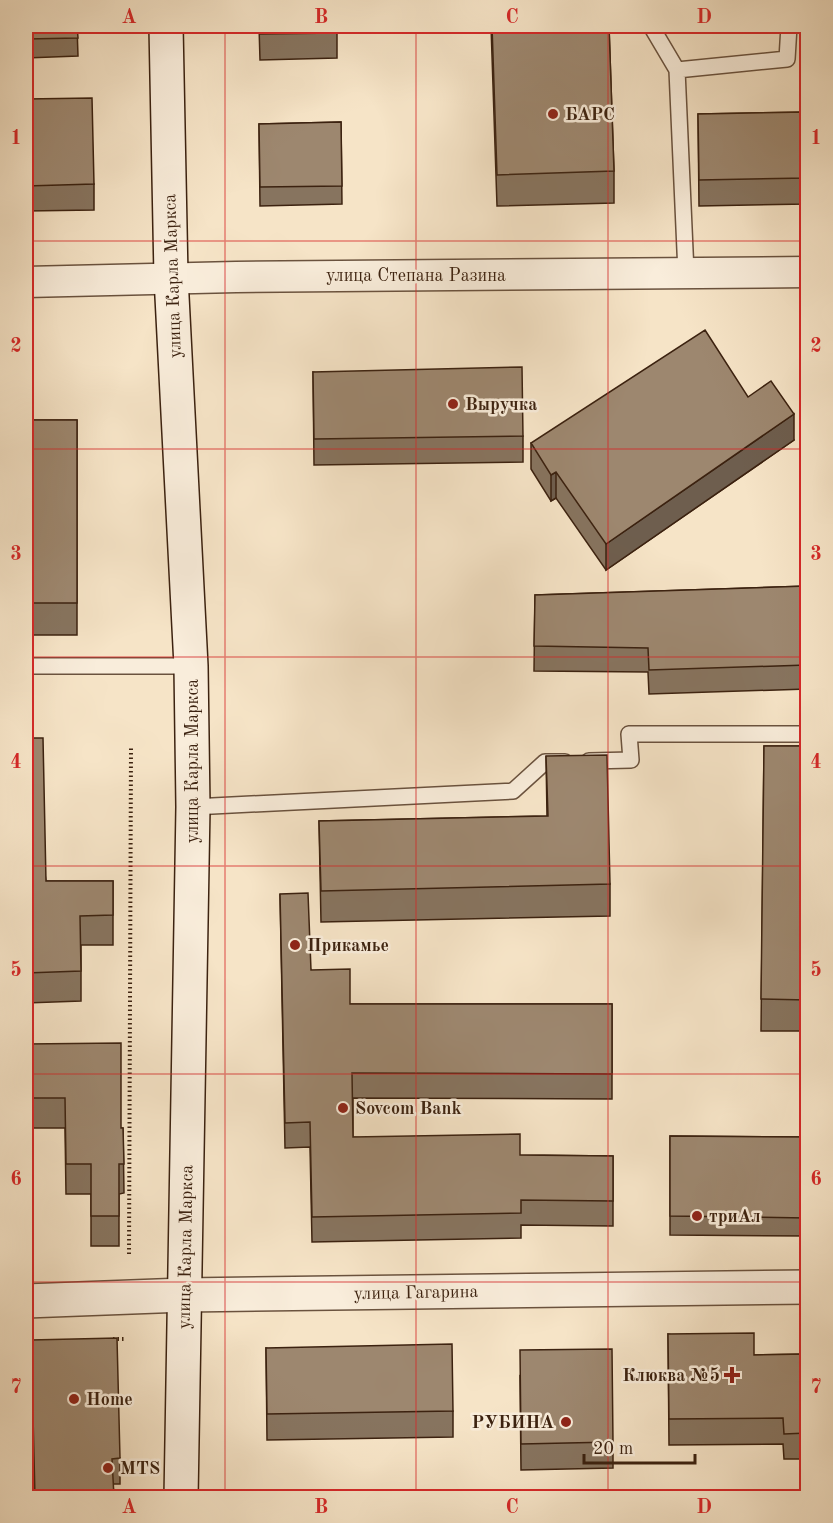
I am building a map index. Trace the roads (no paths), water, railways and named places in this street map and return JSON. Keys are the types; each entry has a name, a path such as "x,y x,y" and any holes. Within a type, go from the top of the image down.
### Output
{"main road":[{"name":"улица Карла Маркса","path":"165,26 171,277 191,666 194,807 181,1497"},
{"name":"улица Гагарина","path":"26,1301 184,1295 807,1287"}],"street":[{"name":"улица Степана Разина","path":"26,282 171,277 807,272"}],"lane":[{"path":"651,26 677,70 686,273"},
{"path":"677,70 787,59 789,26"},
{"path":"26,666 191,666"},
{"path":"194,807 513,791 545,762 631,760 629,734 807,734"}],"place":[{"name":"БАРС","path":"553,114"},
{"name":"Выручка","path":"453,404"},
{"name":"Прикамье","path":"295,945"},
{"name":"Sovcom Bank","path":"343,1108"},
{"name":"триАл","path":"697,1216"},
{"name":"Клюква №5","path":"732,1375"},
{"name":"Home","path":"74,1399"},
{"name":"РУБИНА","path":"566,1422"},
{"name":"MTS","path":"108,1468"}]}
